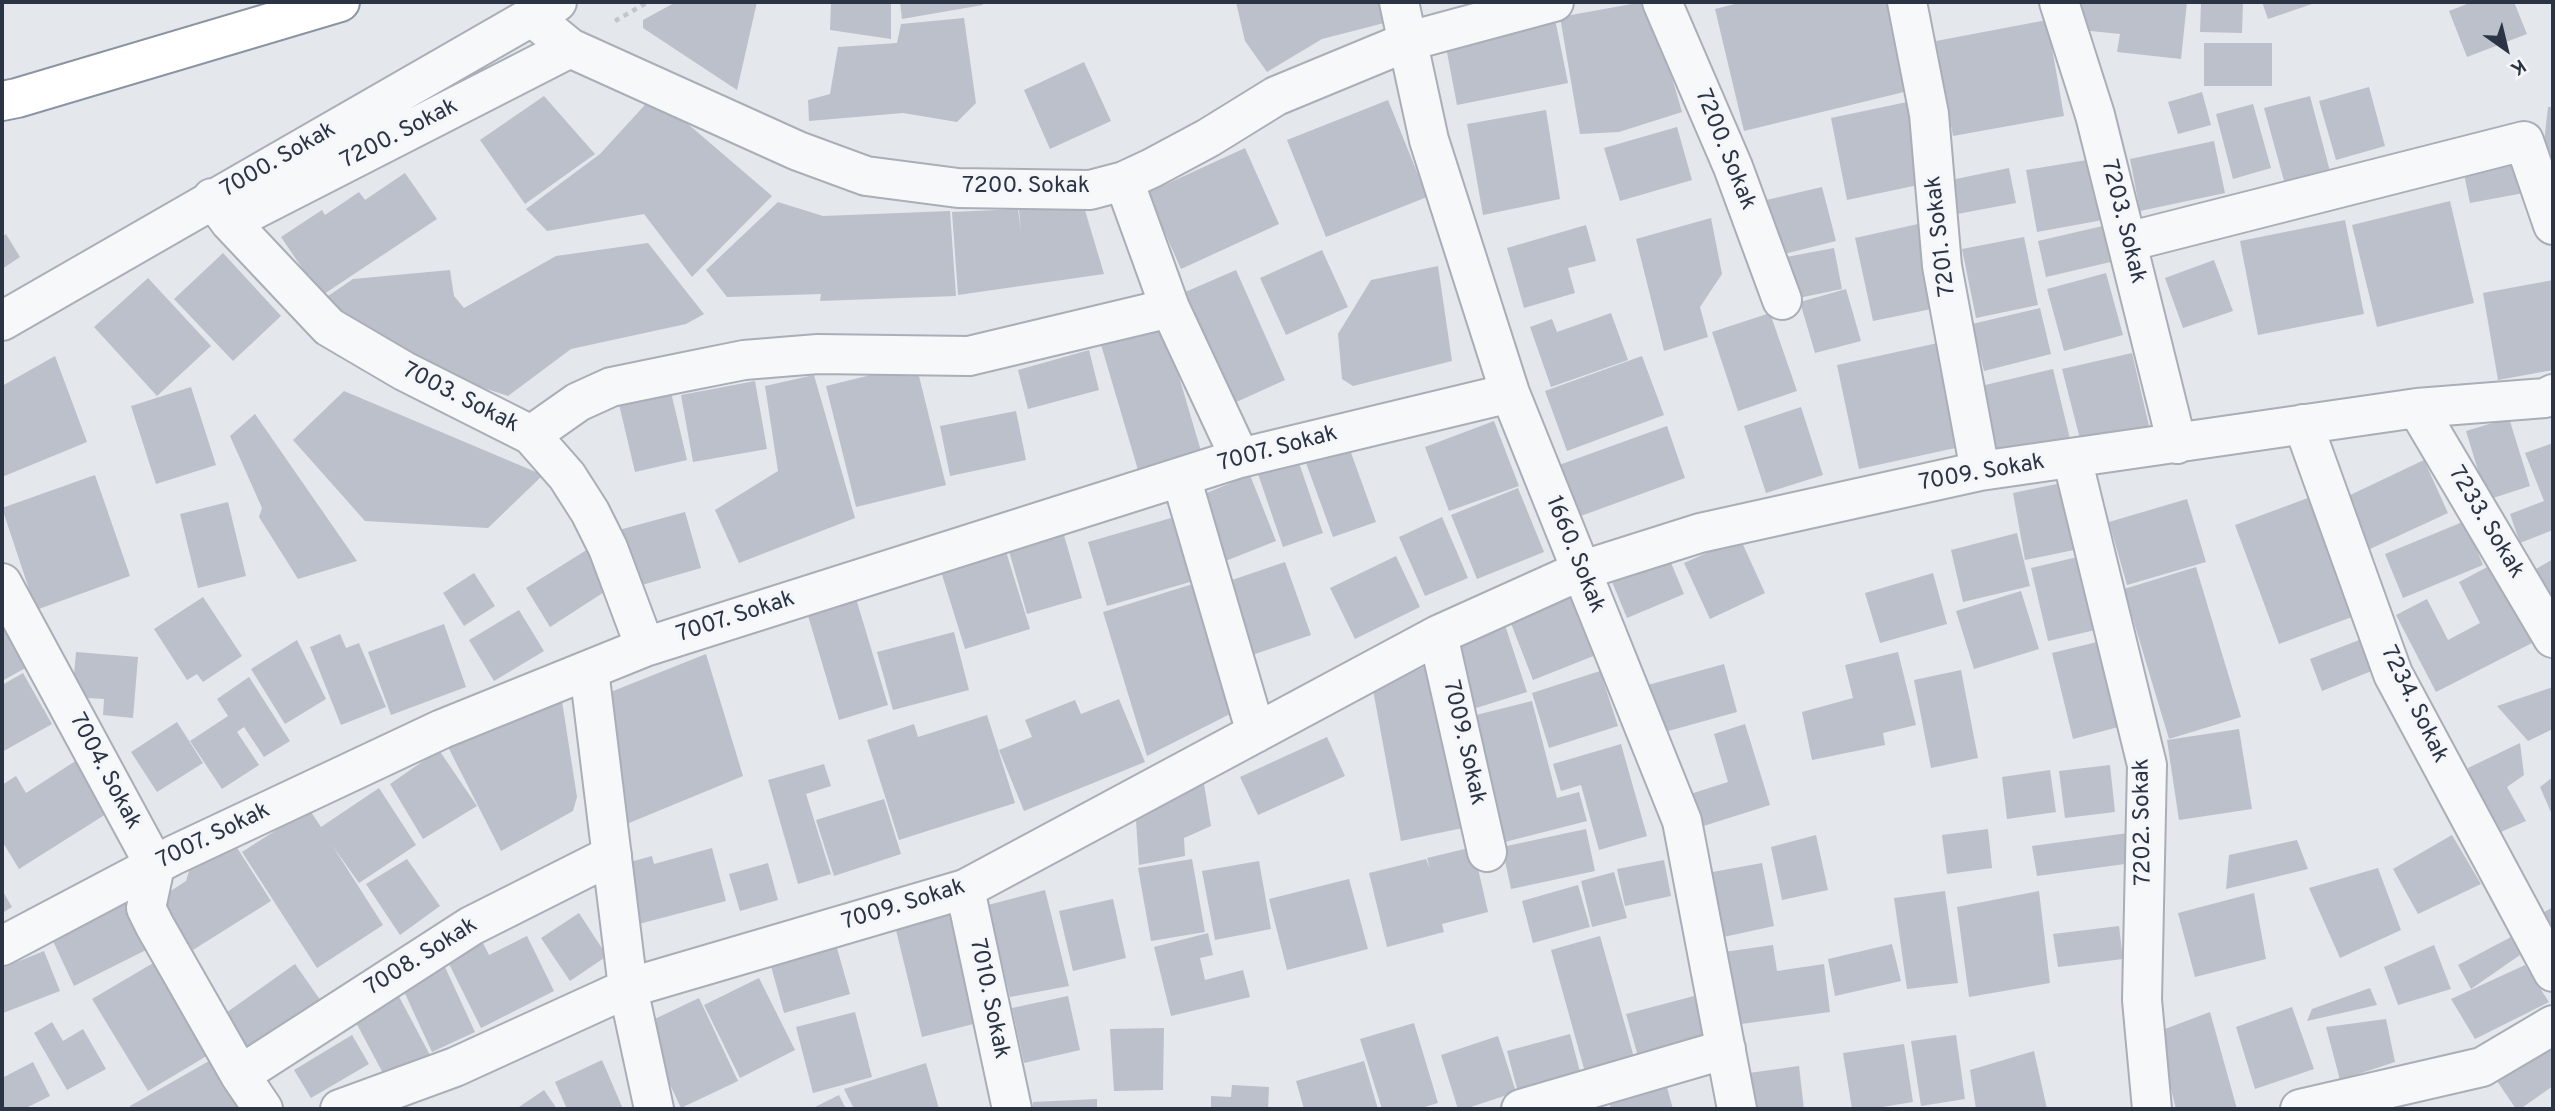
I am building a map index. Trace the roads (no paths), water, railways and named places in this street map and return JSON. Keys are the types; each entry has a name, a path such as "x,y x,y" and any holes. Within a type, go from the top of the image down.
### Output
{"highway":[{"path":"2,100 17,98 340,2"}],"street":[{"name":"1660. Sokak","path":"1399,2 1429,140 1510,393 1682,821 1737,1109"},
{"name":"7200. Sokak","path":"544,9 570,48 798,151 866,176 958,188 1090,190 1124,181 1208,138 1276,96 1409,41 1554,2"},
{"name":"7200. Sokak","path":"1662,2 1733,167 1782,300"},
{"name":"7201. Sokak","path":"1907,2 1929,114 1942,267 1980,471"},
{"name":"7203. Sokak","path":"2059,2 2095,115 2177,444"},
{"name":"7000. Sokak","path":"2,321 221,210 544,9"},
{"name":"7200. Sokak","path":"221,210 570,48"},
{"path":"2127,242 2524,141 2553,225"},
{"path":"1124,181 1170,308 1240,458"},
{"name":"7003. Sokak","path":"221,210 328,327 404,371 531,435 567,476 590,512 608,548 645,647"},
{"path":"531,435 578,402 611,387 708,367 744,360 818,354 969,356 1170,308"},
{"name":"7007. Sokak","path":"2,946 155,866 442,729 645,647 1240,458 1510,393"},
{"name":"7009. Sokak","path":"340,1109 455,1067 628,988 965,889 1438,635 1580,571 1700,533 1980,471 2417,408 2551,399"},
{"name":"7233. Sokak","path":"2417,408 2553,638"},
{"name":"7234. Sokak","path":"2303,424 2393,674 2553,972"},
{"name":"7202. Sokak","path":"2072,458 2147,765 2142,1000 2152,1109"},
{"path":"1181,477 1256,733"},
{"name":"7004. Sokak","path":"2,583 155,866"},
{"name":"7009. Sokak","path":"1438,635 1487,852"},
{"path":"589,670 628,988 654,1109"},
{"name":"7008. Sokak","path":"240,1075 471,926 612,855"},
{"path":"155,866 146,908 240,1075 263,1109"},
{"name":"7010. Sokak","path":"965,889 1012,1109"},
{"path":"2300,1109 2482,1067 2553,1025"},
{"path":"1521,1109 1726,1049"}]}
